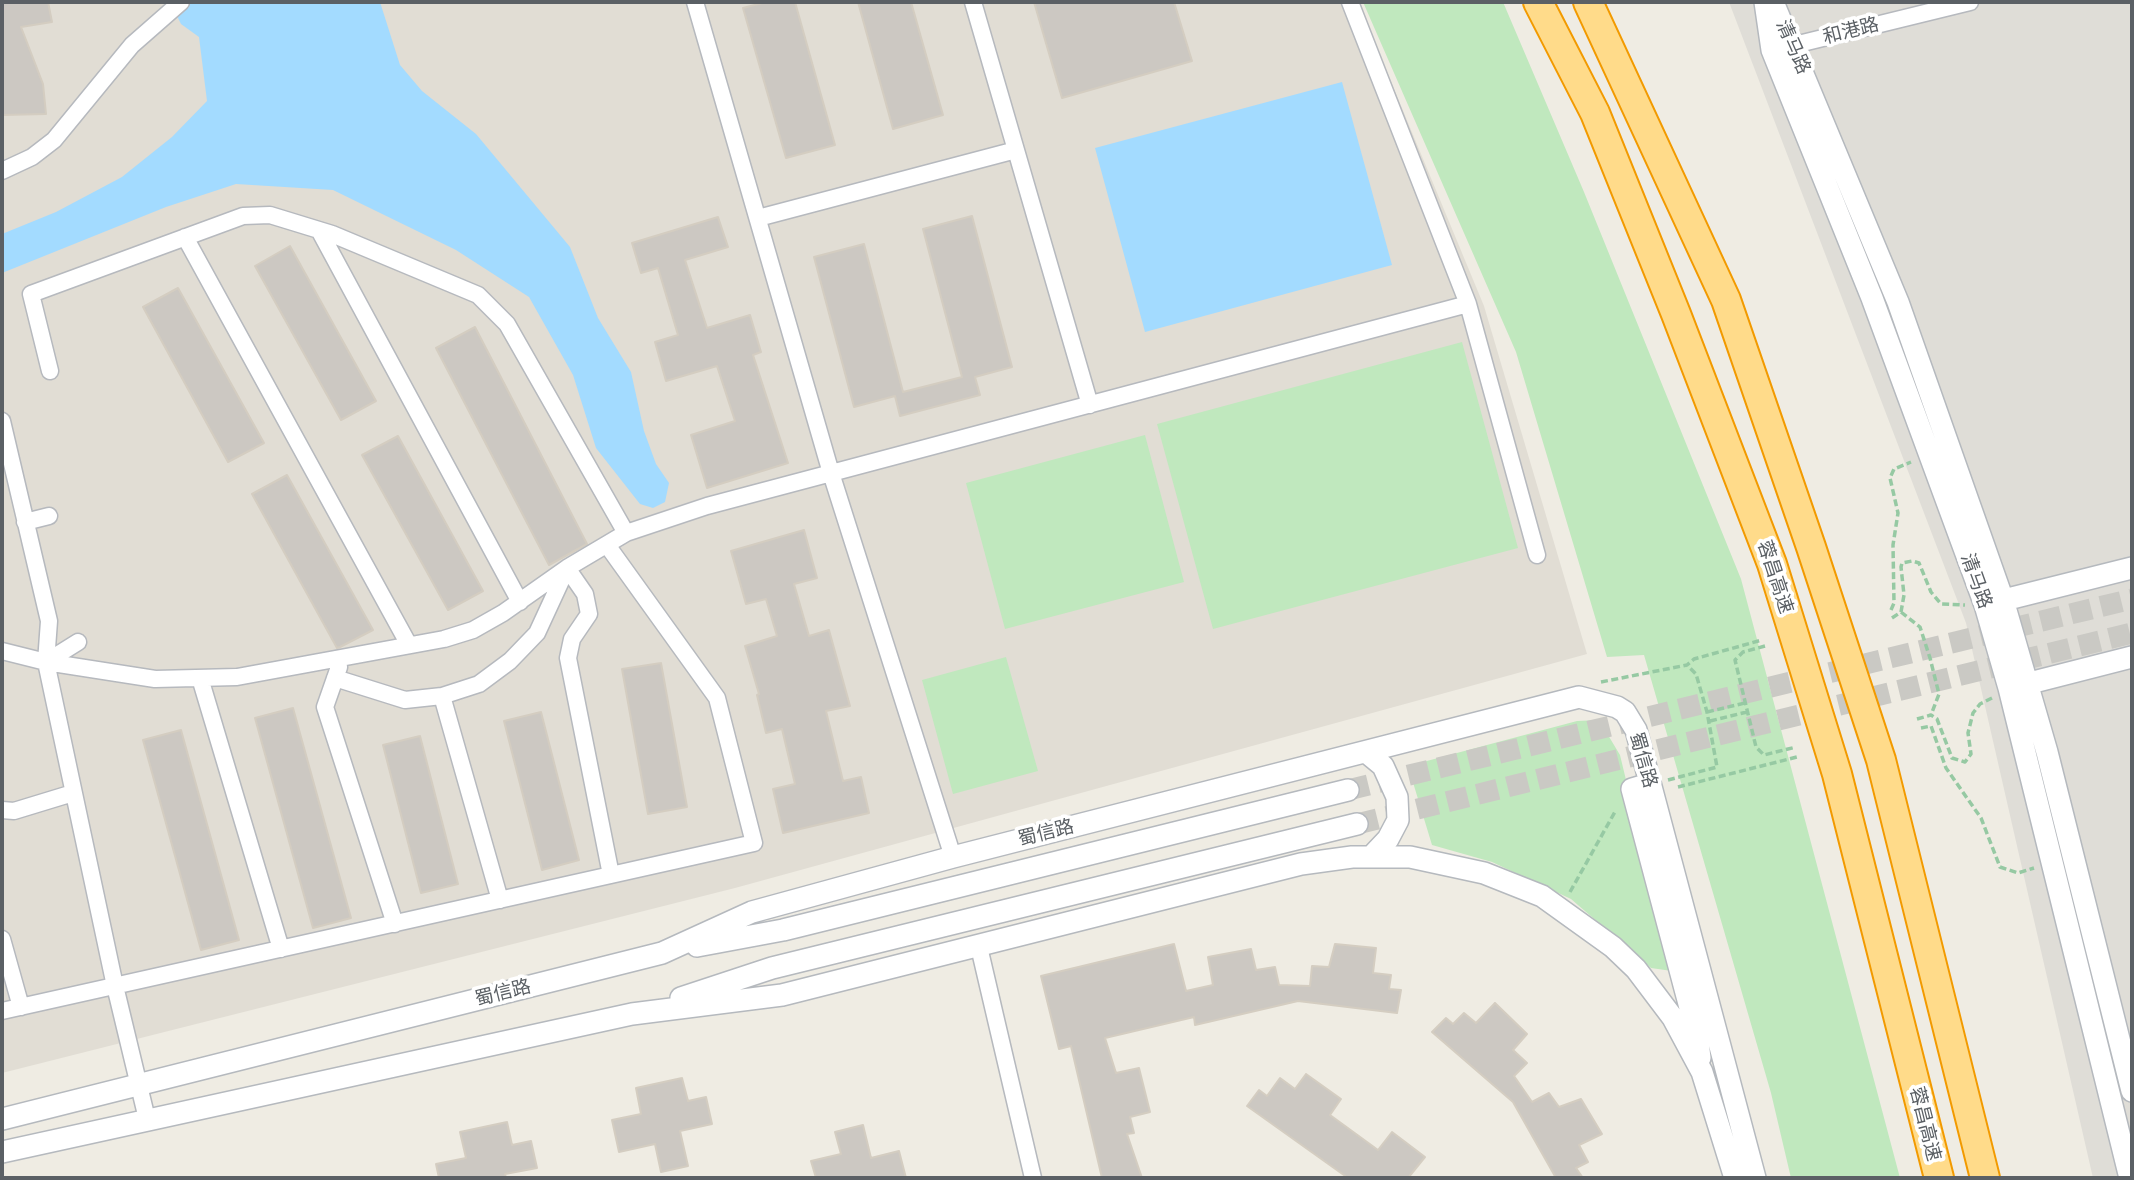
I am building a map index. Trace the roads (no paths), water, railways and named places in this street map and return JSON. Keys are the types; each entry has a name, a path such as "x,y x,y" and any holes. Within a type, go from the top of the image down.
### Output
{"highway":[{"name":"蓉昌高速","path":"1538,2 1595,113 1772,564 1837,774 1938,1178"},
{"path":"1588,2 1726,300 1811,547 1881,760 1985,1178"}],"main road":[{"name":"清马路","path":"1765,2 1930,455 1994,603"},
{"name":"清马路","path":"1773,2 1783,48 1898,302 2019,686 2132,1091"},
{"path":"1994,603 2132,568"},
{"path":"2019,686 2132,657"},
{"name":"清马路","path":"2019,686 2053,863 2130,1178"},
{"name":"蜀信路","path":"2,1119 662,953 752,912 953,856 1579,697 1597,699 1625,712 1636,730 1755,1178"},
{"path":"1366,752 1383,766 1397,797 1398,820 1388,839 1371,857"},
{"path":"1649,784 1632,789 1697,1034 1702,1072 1735,1178"},
{"path":"662,953 783,930 1348,790"},
{"path":"632,1014 772,968 1357,824"},
{"path":"2,1152 632,1014 782,995 1301,864 1371,857 1409,857 1484,873 1542,895 1614,947 1636,970 1673,1018 1702,1072"}],"street":[{"path":"2,172 32,157 54,140 151,27 181,2"},
{"path":"695,2 831,473 953,856"},
{"path":"973,2 1090,405"},
{"path":"1350,2 1468,304 1537,555"},
{"name":"和港路","path":"1783,48 1970,2"},
{"path":"758,218 1016,150"},
{"path":"50,371 32,294 243,216 270,215 319,230 478,295 507,324 626,533"},
{"path":"319,230 520,602"},
{"path":"185,237 409,645"},
{"path":"2,651 46,662 155,679 237,677 342,659 473,630 626,533 707,506 1468,304"},
{"path":"2,421 48,621 46,662 115,986 147,1119"},
{"path":"25,522 50,516"},
{"path":"2,1011 754,844 717,698 607,545"},
{"path":"335,678 405,700 442,696 479,684 510,661 537,633 567,568"},
{"path":"567,568 585,594 589,614 572,639 568,658 611,876"},
{"path":"46,662 78,642"},
{"path":"342,659 325,707 395,924"},
{"path":"200,678 281,949"},
{"path":"442,696 500,900"},
{"path":"2,810 14,811 74,793"},
{"path":"2,939 21,1007"},
{"path":"979,947 1033,1178"}],"water":[{"path":"170,2 380,2 400,65 422,91 476,134 570,247 598,318 631,372 644,431 656,464 669,483 665,502 653,508 640,504 596,448 573,375 529,297 456,250 333,190 236,184 166,207 2,273 2,234 56,212 122,177 172,137 207,101 199,37 181,24"},
{"path":"1342,82 1392,265 1145,332 1095,148"}],"tunnel":[{"path":"1348,790 2132,599"},
{"path":"1357,824 2132,633"}]}
